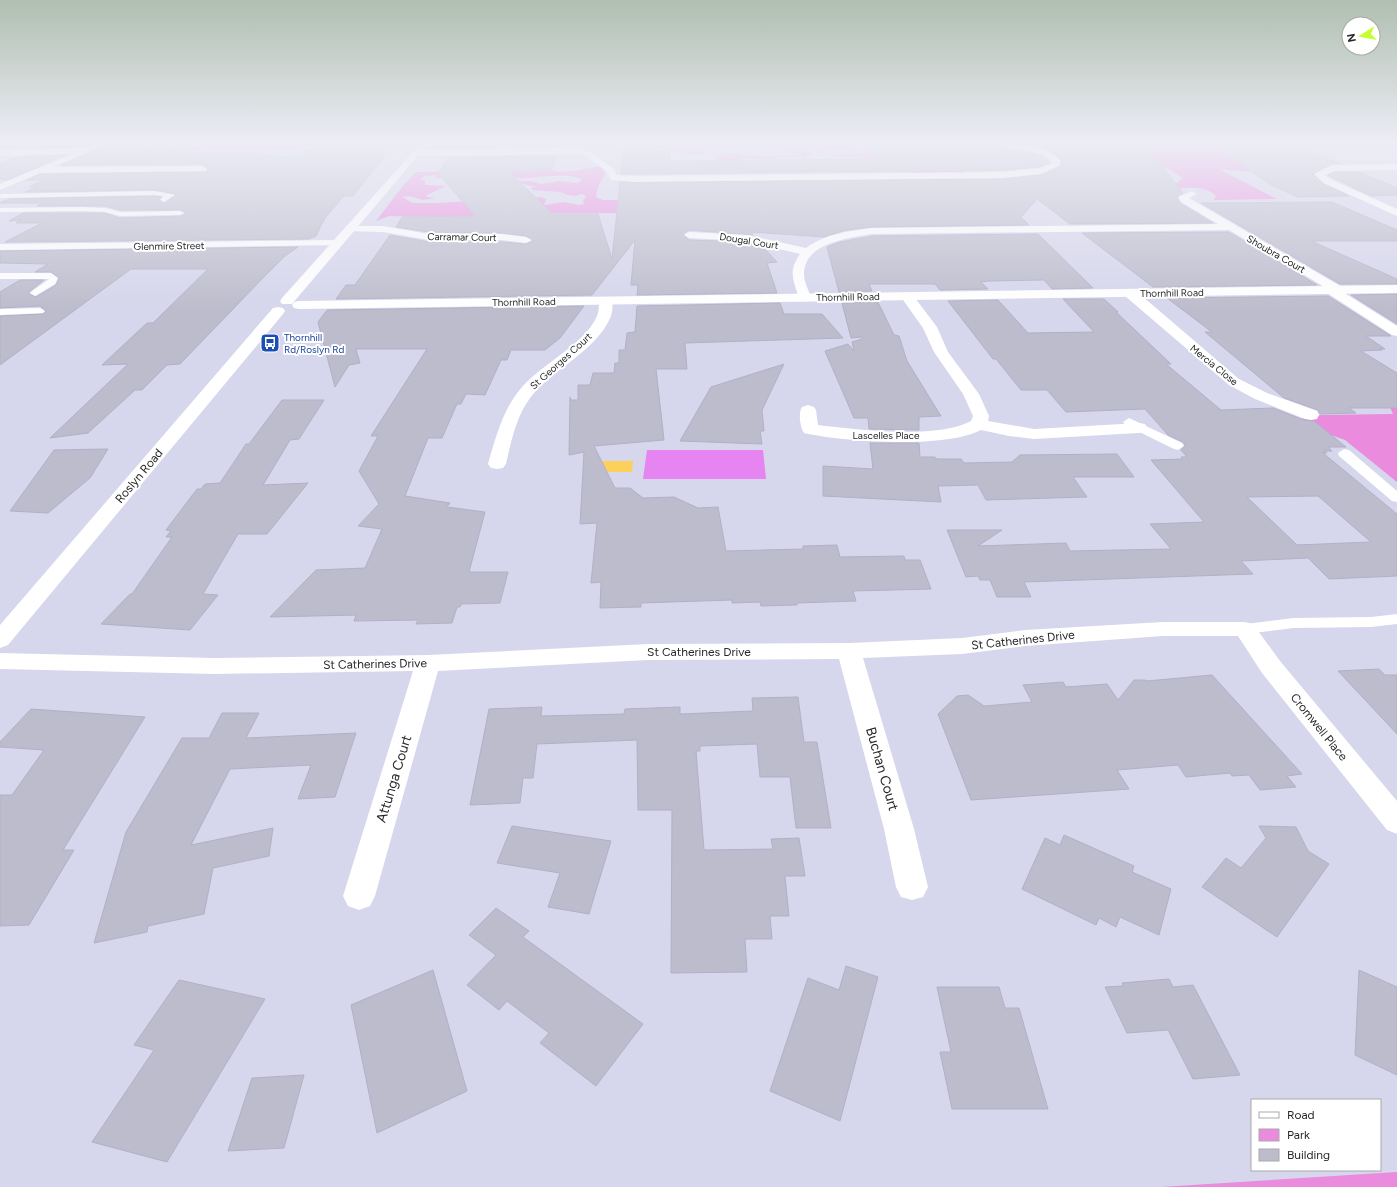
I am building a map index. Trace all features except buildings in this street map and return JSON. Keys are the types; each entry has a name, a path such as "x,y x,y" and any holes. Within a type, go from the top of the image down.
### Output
{"street":[{"name":"Roslyn Road","path":"0,640 288,306 337,242 351,229 376,199"},
{"name":"Shoubra Court","path":"1185,199 1334,290 1397,332"},
{"path":"1367,199 1397,213"},
{"path":"805,298 798,274 800,260 808,252 832,239 872,232 1229,227"},
{"name":"Carramar Court","path":"351,229 383,229 429,237 502,237 526,240"},
{"name":"Dougal Court","path":"689,235 747,238 808,252"},
{"name":"Glenmire Street","path":"0,247 337,242"},
{"name":"Thornhill Road","path":"288,306 1397,289"},
{"name":"Mercia Close","path":"1130,293 1234,382 1261,396 1311,415"},
{"path":"907,297 932,330 941,352 970,390 981,416 979,424 1009,431 1034,434 1134,425"},
{"name":"St Georges Court","path":"497,464 508,421 514,410 530,388 595,329 604,316 606,301"},
{"name":"Lascelles Place","path":"808,410 810,433 908,435 963,431 972,429 979,424"},
{"name":"St Catherines Drive","path":"0,661 214,666 428,663 648,652 849,651 962,646 1025,638 1163,629 1245,629"},
{"name":"Cromwell Place","path":"1245,629 1271,667 1397,822"},
{"name":"Buchan Court","path":"849,651 899,829 912,887"},
{"name":"Attunga Court","path":"359,896 428,663"}],"lane":[{"path":"0,210 80,209 105,210 120,214 180,213"},
{"path":"0,276 51,276 54,278 52,282 35,293"},
{"path":"0,312 40,311"},
{"path":"1134,425 1178,446"},
{"path":"1344,453 1397,498"},
{"name":"St Catherines Drive","path":"1245,629 1293,623 1371,622 1397,619"}],"green space":[{"path":"393,199 406,199 413,203 436,203 499,199 546,199 544,205 564,202 579,205 584,204 583,200 618,200 652,213 558,213 471,221 428,217 389,216 376,221"},
{"path":"1214,199 1252,199 1214,200"},
{"path":"1390,407 1397,407 1397,482 1345,440 1314,429 1302,418 1321,415 1393,414"},
{"path":"1397,1172 1397,1187 1161,1187"}],"shaded area":[{"path":"647,450 763,450 766,479 643,479"},
{"path":"593,461 633,461 632,472 590,472"}],"place":[{"name":"Thornhill Rd/Roslyn Rd","path":"270,343"}]}
